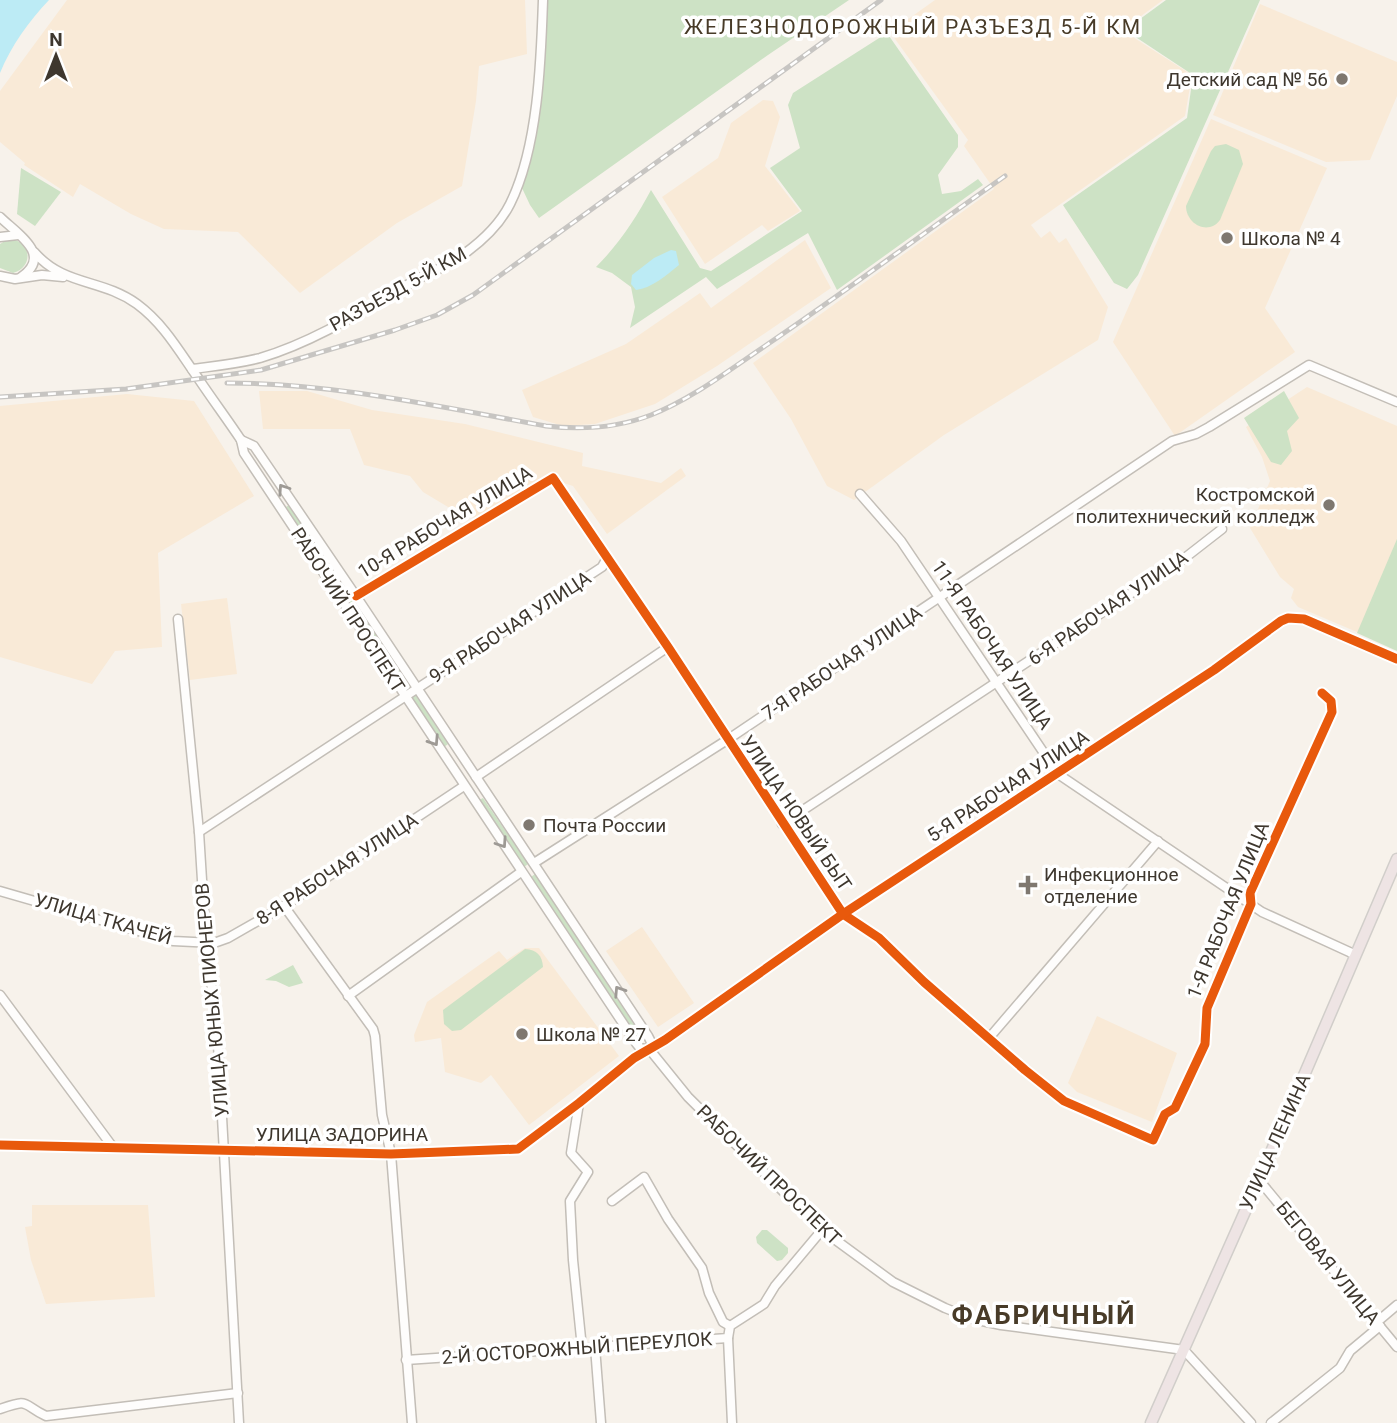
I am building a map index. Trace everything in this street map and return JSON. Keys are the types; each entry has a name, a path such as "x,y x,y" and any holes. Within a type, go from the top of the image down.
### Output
{"main road":[{"name":"УЛИЦА ЛЕНИНА","path":"1151,1423 1397,859"}],"street":[{"name":"РАЗЪЕЗД 5-Й КМ","path":"191,369 262,357 314,336 461,256 489,234 509,206 523,174 536,93 543,0"},
{"name":"РАБОЧИЙ ПРОСПЕКТ","path":"0,217 29,242 42,261 66,277 101,285 135,302 167,331 241,440 244,453 344,600 404,696 636,1043 640,1048 650,1050 688,1097 822,1230 893,1282 968,1317 1001,1325 1184,1350"},
{"path":"0,237 18,235"},
{"path":"21,277 31,268 34,252"},
{"path":"2,278 42,275 66,277"},
{"name":"7-Я РАБОЧАЯ УЛИЦА","path":"534,863 727,740 1172,441 1209,427 1291,374 1309,365 1397,402"},
{"name":"РАБОЧИЙ ПРОСПЕКТ","path":"241,440 254,446 356,596 648,1035 650,1050"},
{"name":"10-Я РАБОЧАЯ УЛИЦА","path":"356,596 553,478"},
{"name":"УЛИЦА НОВЫЙ БЫТ","path":"553,478 668,647 843,914 879,938 924,982 1064,1101 1153,1140"},
{"name":"11-Я РАБОЧАЯ УЛИЦА","path":"860,494 901,541 1058,774 1262,912 1356,955"},
{"name":"6-Я РАБОЧАЯ УЛИЦА","path":"782,824 1186,557 1222,529"},
{"name":"9-Я РАБОЧАЯ УЛИЦА","path":"199,832 601,567 607,558"},
{"name":"5-Я РАБОЧАЯ УЛИЦА","path":"650,1050 843,914 1058,774 1288,618 1304,619 1397,659"},
{"name":"УЛИЦА ЮНЫХ ПИОНЕРОВ","path":"178,619 199,832 206,944 217,1027 239,1423"},
{"path":"474,773 668,647"},
{"name":"1-Я РАБОЧАЯ УЛИЦА","path":"1153,1140 1165,1114 1175,1108 1205,1044 1207,1008 1251,904 1250,893 1332,712 1331,701 1322,693"},
{"path":"464,768 474,773 475,784 471,787 462,782 460,771 464,768"},
{"name":"8-Я РАБОЧАЯ УЛИЦА","path":"206,944 228,938 284,906 462,782"},
{"path":"989,1038 1158,841"},
{"path":"348,996 522,872"},
{"name":"УЛИЦА ТКАЧЕЙ","path":"0,891 173,940 206,944"},
{"path":"284,906 374,1032 382,1115 391,1154 412,1423"},
{"path":"0,995 112,1146"},
{"name":"УЛИЦА ЗАДОРИНА","path":"0,1145 391,1154 518,1149 634,1058 650,1050"},
{"path":"579,1103 571,1153 588,1172 570,1201 582,1348"},
{"path":"612,1201 644,1177 668,1219 702,1268 709,1293 723,1322 730,1326"},
{"name":"БЕГОВАЯ УЛИЦА","path":"1259,1180 1397,1347"},
{"name":"2-Й ОСТОРОЖНЫЙ ПЕРЕУЛОК","path":"406,1360 728,1338 730,1326 764,1304 775,1286 822,1230"},
{"path":"1272,1423 1340,1368 1350,1351 1397,1305"},
{"path":"728,1338 732,1423"},
{"path":"595,1347 601,1423"},
{"path":"1184,1350 1251,1423"},
{"path":"0,1409 23,1402 46,1416 238,1393"}],"shaded area":[{"path":"67,0 525,0 527,54 479,66 462,186 397,223 300,293 238,232 164,229 131,214 80,184 73,197 24,165 25,163 0,142 0,91"},
{"path":"935,0 1163,0 1122,30 1192,75 1185,116 1031,225 1041,238 1050,231 1059,243 1066,238 1108,307 1098,340 944,435 854,500 827,486 791,419 753,363 994,189 964,146 968,140 890,32"},
{"name":"Детский сад № 56","path":"1260,4 1397,62 1397,96 1370,160 1326,162 1213,115"},
{"path":"763,100 773,101 780,117 765,166 800,211 768,231 762,225 705,264 662,197 718,158 731,123"},
{"name":"Школа № 4","path":"1211,119 1327,168 1265,308 1295,352 1175,436 1113,342"},
{"path":"805,240 831,288 717,366 655,404 595,424 563,426 533,417 522,390 626,344 700,293 711,308"},
{"name":"Костромской политехнический колледж","path":"1307,387 1397,426 1397,649 1298,607 1291,598 1294,589 1280,577 1250,528 1270,481 1262,457 1246,427"},
{"path":"259,391 307,391 372,410 465,424 583,453 582,466 661,483 681,468 686,476 607,534 573,486 544,477 475,518 453,510 423,492 410,476 364,465 350,429 263,429"},
{"path":"127,394 194,401 254,496 158,553 162,647 115,651 92,684 0,657 0,406"},
{"path":"227,598 237,674 190,680 181,604"},
{"path":"642,927 694,1003 658,1027 606,951"},
{"name":"Школа № 27","path":"525,948 539,948 619,1056 529,1125 491,1075 481,1083 445,1072 441,1038 415,1042 414,1035 427,1002 499,951 507,960"},
{"path":"1097,1016 1177,1053 1152,1122 1077,1092 1068,1083"},
{"path":"32,1205 148,1205 155,1297 46,1304 31,1260 25,1227 32,1226"}],"green space":[{"path":"546,0 849,0 539,218 522,188 542,78"},
{"path":"1166,0 1260,0 1138,275 1127,289 1114,283 1063,205 1187,118 1193,75 1125,30"},
{"path":"887,33 958,135 958,147 938,175 942,194 961,191 978,179 983,185 837,290 808,233 717,289 706,277 630,328 635,307 631,287 612,273 596,267 626,230 651,190 700,268 711,271 802,211 770,168 800,148 788,105 793,93"},
{"path":"1226,144 1239,150 1243,164 1220,220 1210,227 1198,226 1190,218 1186,206 1211,151 1215,146"},
{"path":"21,168 61,192 35,226 17,214"},
{"path":"8,239 22,243 27,254 25,265 13,273 0,268 0,244"},
{"path":"1284,391 1299,418 1287,431 1292,451 1281,465 1271,462 1244,418"},
{"path":"289,505 407,681 402,684 286,507"},
{"path":"1397,539 1397,651 1357,633"},
{"path":"415,694 448,744 444,747 410,697"},
{"path":"483,798 528,864 524,867 479,800"},
{"path":"535,874 641,1035 637,1038 531,877"},
{"path":"525,949 538,954 543,967 461,1030 452,1031 444,1024 443,1010"},
{"path":"293,965 303,983 289,987 276,981 265,980"},
{"path":"762,1230 767,1230 788,1248 788,1253 782,1260 777,1261 757,1243 756,1237"}],"water":[{"path":"0,0 49,0 21,34 0,73"},
{"path":"671,250 676,251 679,265 653,284 636,290 631,284 632,275 654,258"}],"railway":[{"path":"0,397 126,389 261,370 437,315 473,295 881,0"},
{"path":"227,383 347,392 546,426 586,428 625,423 651,415 710,384 1005,176"}],"cycle path":[{"path":"356,596 553,478 668,647 843,914 879,938 924,982 1064,1101 1153,1140 1165,1114 1175,1108 1205,1044 1207,1008 1251,904 1250,893 1332,712 1331,701 1322,693"},
{"path":"0,1145 391,1154 518,1149 634,1058 665,1040 843,914 1214,670 1281,621 1288,618 1304,619 1397,659"}],"place":[{"name":"Детский сад № 56","path":"1342,79"},
{"name":"Школа № 4","path":"1227,238"},
{"name":"Костромской политехнический колледж","path":"1329,505"},
{"name":"Почта России","path":"529,825"},
{"name":"Инфекционное отделение","path":"1028,885"},
{"name":"Школа № 27","path":"522,1034"}],"district":[{"name":"ЖЕЛЕЗНОДОРОЖНЫЙ РАЗЪЕЗД 5-Й КМ","path":"913,27"},
{"name":"ФАБРИЧНЫЙ","path":"1044,1315"}]}
